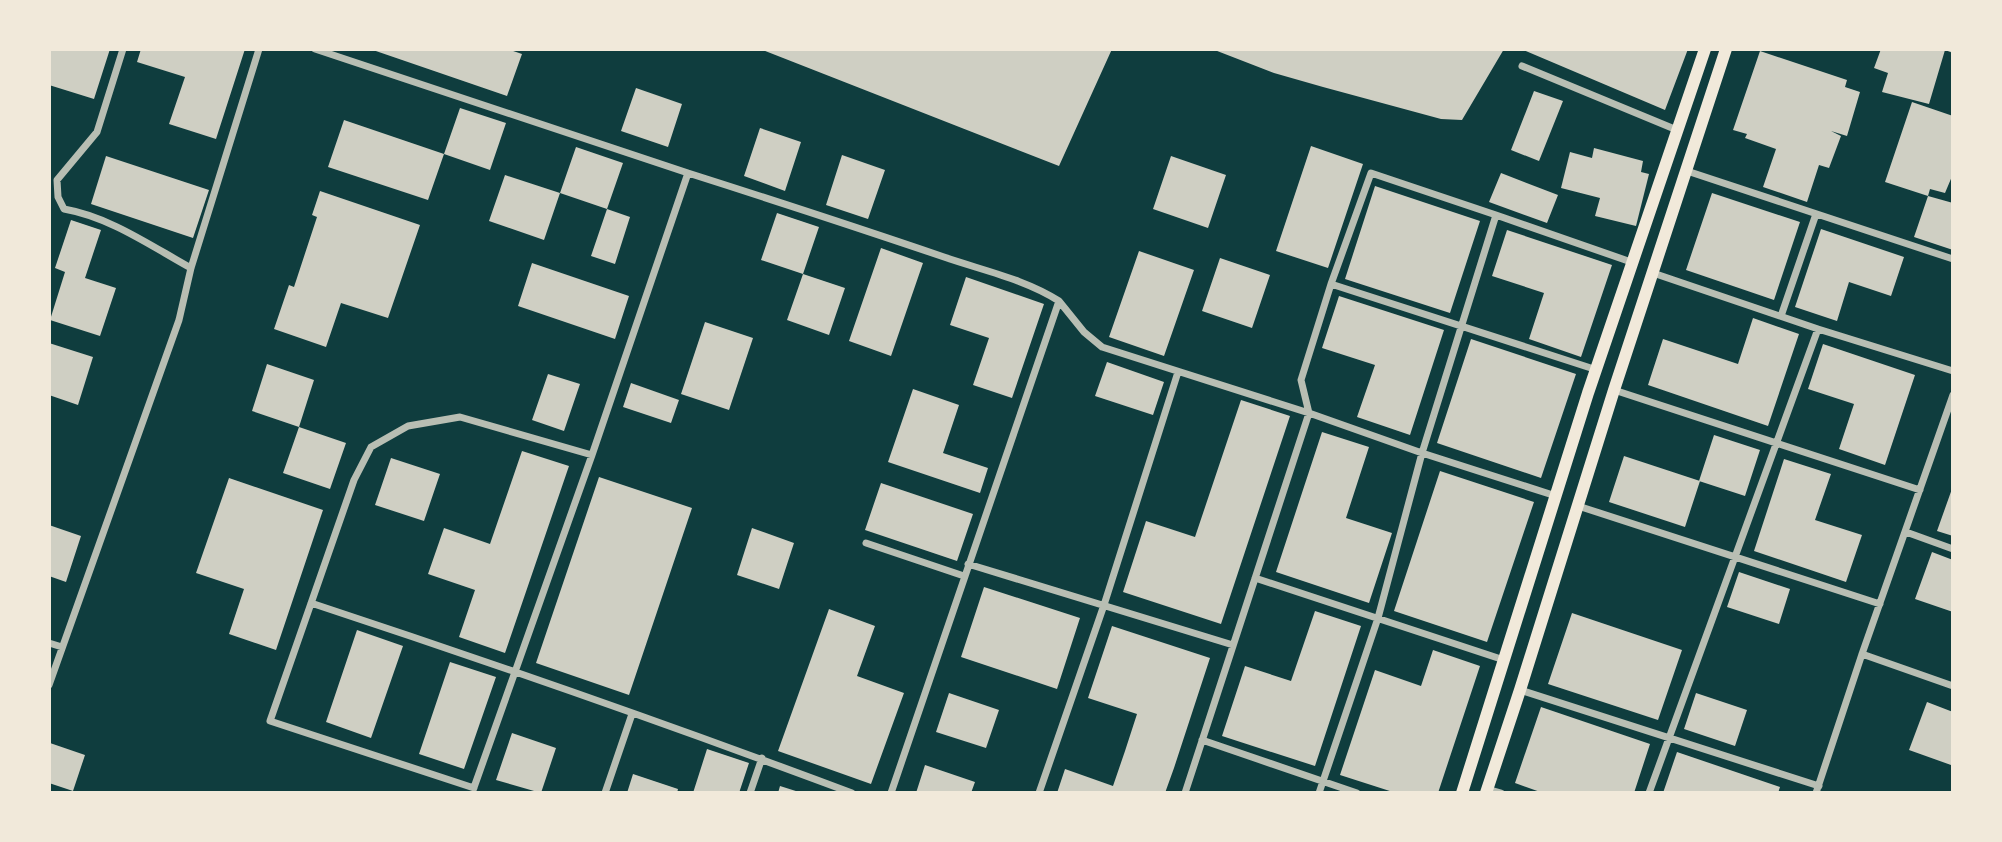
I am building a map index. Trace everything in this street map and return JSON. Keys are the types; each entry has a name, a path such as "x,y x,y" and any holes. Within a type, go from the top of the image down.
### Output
{"main road":[{"path":"1462,793 1597,370 1705,49"},
{"path":"1487,791 1726,49"}],"street":[{"path":"123,49 97,132 57,180 58,197 64,209 84,213 117,227 191,268"},
{"path":"49,685 179,320 191,268 259,49"},
{"path":"315,49 981,269 1046,293 1059,301 1084,332 1102,347 1208,379 1556,496"},
{"path":"1522,66 1677,130"},
{"path":"1687,171 1953,259"},
{"path":"592,455 460,417 408,426 371,447 354,480 270,721 473,791 592,455 688,173"},
{"path":"1185,793 1309,413 1301,380 1331,284 1371,173 1633,262"},
{"path":"1781,316 1816,214"},
{"path":"1319,793 1378,618 1422,453 1496,215"},
{"path":"1653,273 1818,330 1953,371"},
{"path":"1331,284 1597,370"},
{"path":"891,793 1059,301"},
{"path":"1649,793 1818,330"},
{"path":"1039,793 1104,605 1178,372"},
{"path":"1614,390 1920,490"},
{"path":"1520,690 1817,790 1953,396"},
{"path":"1578,506 1880,604"},
{"path":"1906,532 1953,549"},
{"path":"866,543 964,576"},
{"path":"968,564 1233,645"},
{"path":"1255,578 1504,660"},
{"path":"312,603 516,671 762,758 852,793"},
{"path":"49,643 62,647"},
{"path":"1862,654 1953,686"},
{"path":"605,793 632,714"},
{"path":"1202,740 1357,793"},
{"path":"750,793 762,758"},
{"path":"1487,791 1501,793"}],"building":[{"path":"49,49 110,49 94,99 49,85"},
{"path":"141,49 245,49 216,139 169,124 185,77 137,62"},
{"path":"370,49 507,49 522,54 507,96"},
{"path":"760,49 1112,49 1059,166"},
{"path":"1212,49 1504,49 1462,120 1441,119 1323,87 1274,73"},
{"path":"1521,49 1688,49 1665,110"},
{"path":"1881,49 1953,49 1953,53 1945,50 1929,104 1882,92 1888,73 1874,68"},
{"path":"1760,51 1847,80 1845,87 1860,92 1847,136 1831,131 1841,136 1829,168 1819,165 1807,202 1763,187 1776,149 1745,138 1747,134 1733,130"},
{"path":"636,88 682,104 668,147 621,131"},
{"path":"1534,91 1563,101 1539,161 1511,150"},
{"path":"1912,102 1953,116 1953,174 1945,193 1930,189 1928,196 1885,182"},
{"path":"460,108 506,123 490,170 444,154"},
{"path":"344,120 444,154 428,200 328,167"},
{"path":"760,128 801,142 785,191 744,176"},
{"path":"1311,146 1363,164 1328,268 1276,251"},
{"path":"576,147 623,163 607,209 560,193"},
{"path":"1594,148 1643,161 1641,172 1649,174 1636,226 1595,216 1600,198 1561,188 1570,152 1592,158"},
{"path":"842,155 885,170 868,219 826,205"},
{"path":"106,156 209,190 193,238 91,204"},
{"path":"1171,156 1226,175 1208,228 1153,209"},
{"path":"1501,173 1558,195 1547,223 1489,202"},
{"path":"505,175 560,193 544,240 489,221"},
{"path":"1375,186 1480,221 1450,313 1345,279"},
{"path":"320,191 420,225 388,318 341,303 326,347 274,329 289,285 294,287 317,217 312,215"},
{"path":"1712,193 1800,222 1774,300 1686,270"},
{"path":"1928,196 1953,203 1953,250 1914,237"},
{"path":"607,209 630,217 615,264 591,256"},
{"path":"777,213 819,227 803,274 761,260"},
{"path":"71,220 101,230 85,278 116,288 100,336 50,320 65,272 55,268"},
{"path":"1821,229 1904,257 1891,296 1849,282 1837,321 1795,307"},
{"path":"1507,230 1612,265 1581,357 1529,339 1544,293 1492,276"},
{"path":"881,248 923,263 891,356 849,341"},
{"path":"1139,251 1194,270 1164,356 1109,337"},
{"path":"1220,258 1270,275 1252,328 1202,311"},
{"path":"532,263 629,296 615,339 518,306"},
{"path":"803,274 845,288 829,335 787,320"},
{"path":"966,277 1044,304 1012,398 973,385 989,338 950,325"},
{"path":"1339,296 1444,330 1410,435 1357,417 1375,365 1322,348"},
{"path":"1753,318 1799,334 1768,426 1648,385 1663,339 1738,364"},
{"path":"705,322 753,338 729,410 681,394"},
{"path":"1471,339 1576,374 1541,478 1437,443"},
{"path":"49,343 93,357 78,405 49,395"},
{"path":"1823,344 1915,375 1885,465 1839,449 1854,404 1808,389"},
{"path":"1107,362 1164,382 1153,415 1095,396"},
{"path":"267,364 314,380 299,427 252,411"},
{"path":"548,374 580,384 564,431 532,420"},
{"path":"631,383 679,400 671,423 623,407"},
{"path":"913,389 959,405 943,453 988,468 980,493 888,462"},
{"path":"1241,400 1290,416 1221,624 1123,592 1146,521 1195,537"},
{"path":"299,427 346,443 330,489 283,473"},
{"path":"1322,432 1369,447 1346,518 1392,533 1369,603 1276,572"},
{"path":"1714,435 1760,450 1745,496 1699,481"},
{"path":"522,451 569,466 505,653 459,637 475,590 428,574 444,528 490,544"},
{"path":"1624,456 1700,481 1685,527 1609,502"},
{"path":"391,458 440,474 424,521 375,505"},
{"path":"1784,459 1831,474 1815,520 1862,535 1846,582 1754,551"},
{"path":"1440,471 1534,502 1487,642 1394,611"},
{"path":"599,477 692,508 629,695 536,663"},
{"path":"229,478 323,510 276,650 229,634 244,589 196,573"},
{"path":"881,483 973,514 957,561 865,530"},
{"path":"1953,486 1953,536 1937,531"},
{"path":"49,525 81,536 66,582 49,576"},
{"path":"752,528 794,543 779,589 737,575"},
{"path":"1932,552 1953,560 1953,612 1915,599"},
{"path":"1739,572 1790,589 1779,624 1727,607"},
{"path":"984,587 1080,618 1057,689 961,657"},
{"path":"829,609 875,626 857,676 904,693 871,784 778,751"},
{"path":"1315,611 1361,626 1315,766 1222,736 1245,666 1291,681"},
{"path":"1572,613 1682,650 1658,720 1548,684"},
{"path":"1112,626 1210,658 1174,768 1165,793 1057,793 1065,769 1113,786 1125,751 1137,714 1088,698"},
{"path":"357,630 403,646 371,738 326,722"},
{"path":"1433,650 1480,666 1438,793 1396,793 1340,775 1375,670 1421,686"},
{"path":"450,662 496,677 464,769 419,754"},
{"path":"949,693 999,710 986,748 936,732"},
{"path":"1696,693 1747,710 1735,746 1684,729"},
{"path":"1927,702 1953,712 1951,765 1909,750"},
{"path":"1541,707 1650,744 1634,793 1543,793 1515,783"},
{"path":"512,733 556,748 541,793 496,780"},
{"path":"50,743 85,755 73,791 49,783"},
{"path":"707,749 749,763 739,793 693,793"},
{"path":"1677,752 1780,787 1778,793 1663,793"},
{"path":"925,765 975,782 971,793 916,793"},
{"path":"633,774 678,789 677,793 627,793"},
{"path":"780,786 799,792 799,793 778,793"}]}
